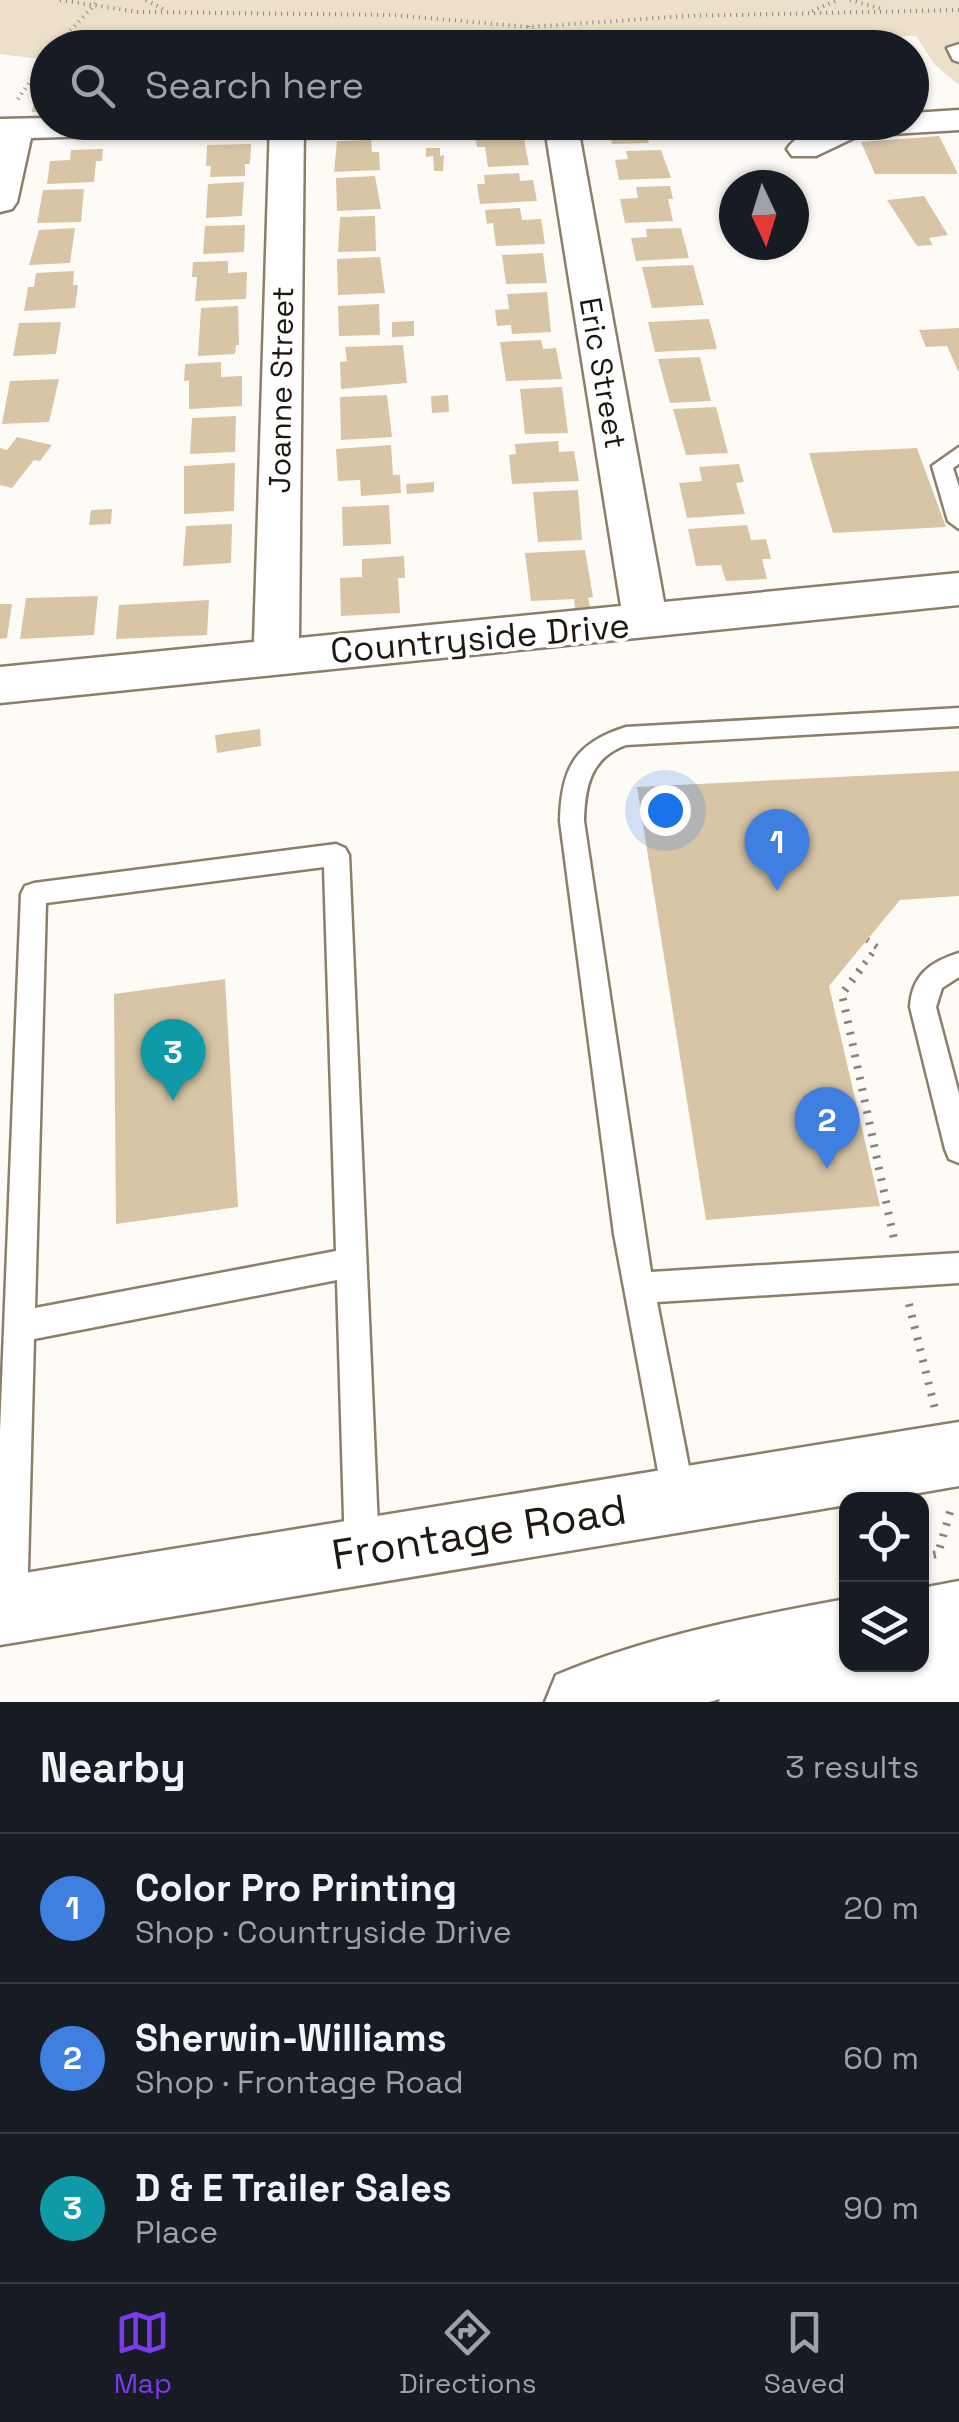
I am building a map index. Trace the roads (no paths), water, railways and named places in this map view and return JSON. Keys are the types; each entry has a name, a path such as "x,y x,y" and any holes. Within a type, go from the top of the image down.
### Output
{"highway":[{"path":"929,1623 959,1618"},
{"path":"583,1702 732,1656 839,1638"},
{"path":"757,1702 959,1665"}],"street":[{"path":"929,122 959,120"},
{"path":"0,202 8,129"},
{"name":"Joanne Street","path":"276,657 287,140"},
{"name":"Eric Street","path":"563,140 646,623"},
{"path":"804,149 822,140"},
{"name":"Countryside Drive","path":"0,684 646,623 959,588"},
{"name":"Frontage Road","path":"5,1610 959,1454"}],"lane":[{"path":"959,454 942,466 959,521"},
{"path":"679,1498 629,1234 572,820 576,778 584,759 608,740 645,733 959,717"},
{"path":"5,1610 20,1326 34,894 336,855 362,1551"},
{"path":"959,965 936,973 922,992 922,1008 959,1149"},
{"path":"20,1326 350,1263"},
{"path":"641,1288 959,1268"}],"place":[{"name":"Color Pro Printing","path":"777,891"},
{"name":"D & E Trailer Sales","path":"173,1101"},
{"name":"Sherwin-Williams","path":"827,1169"}]}
